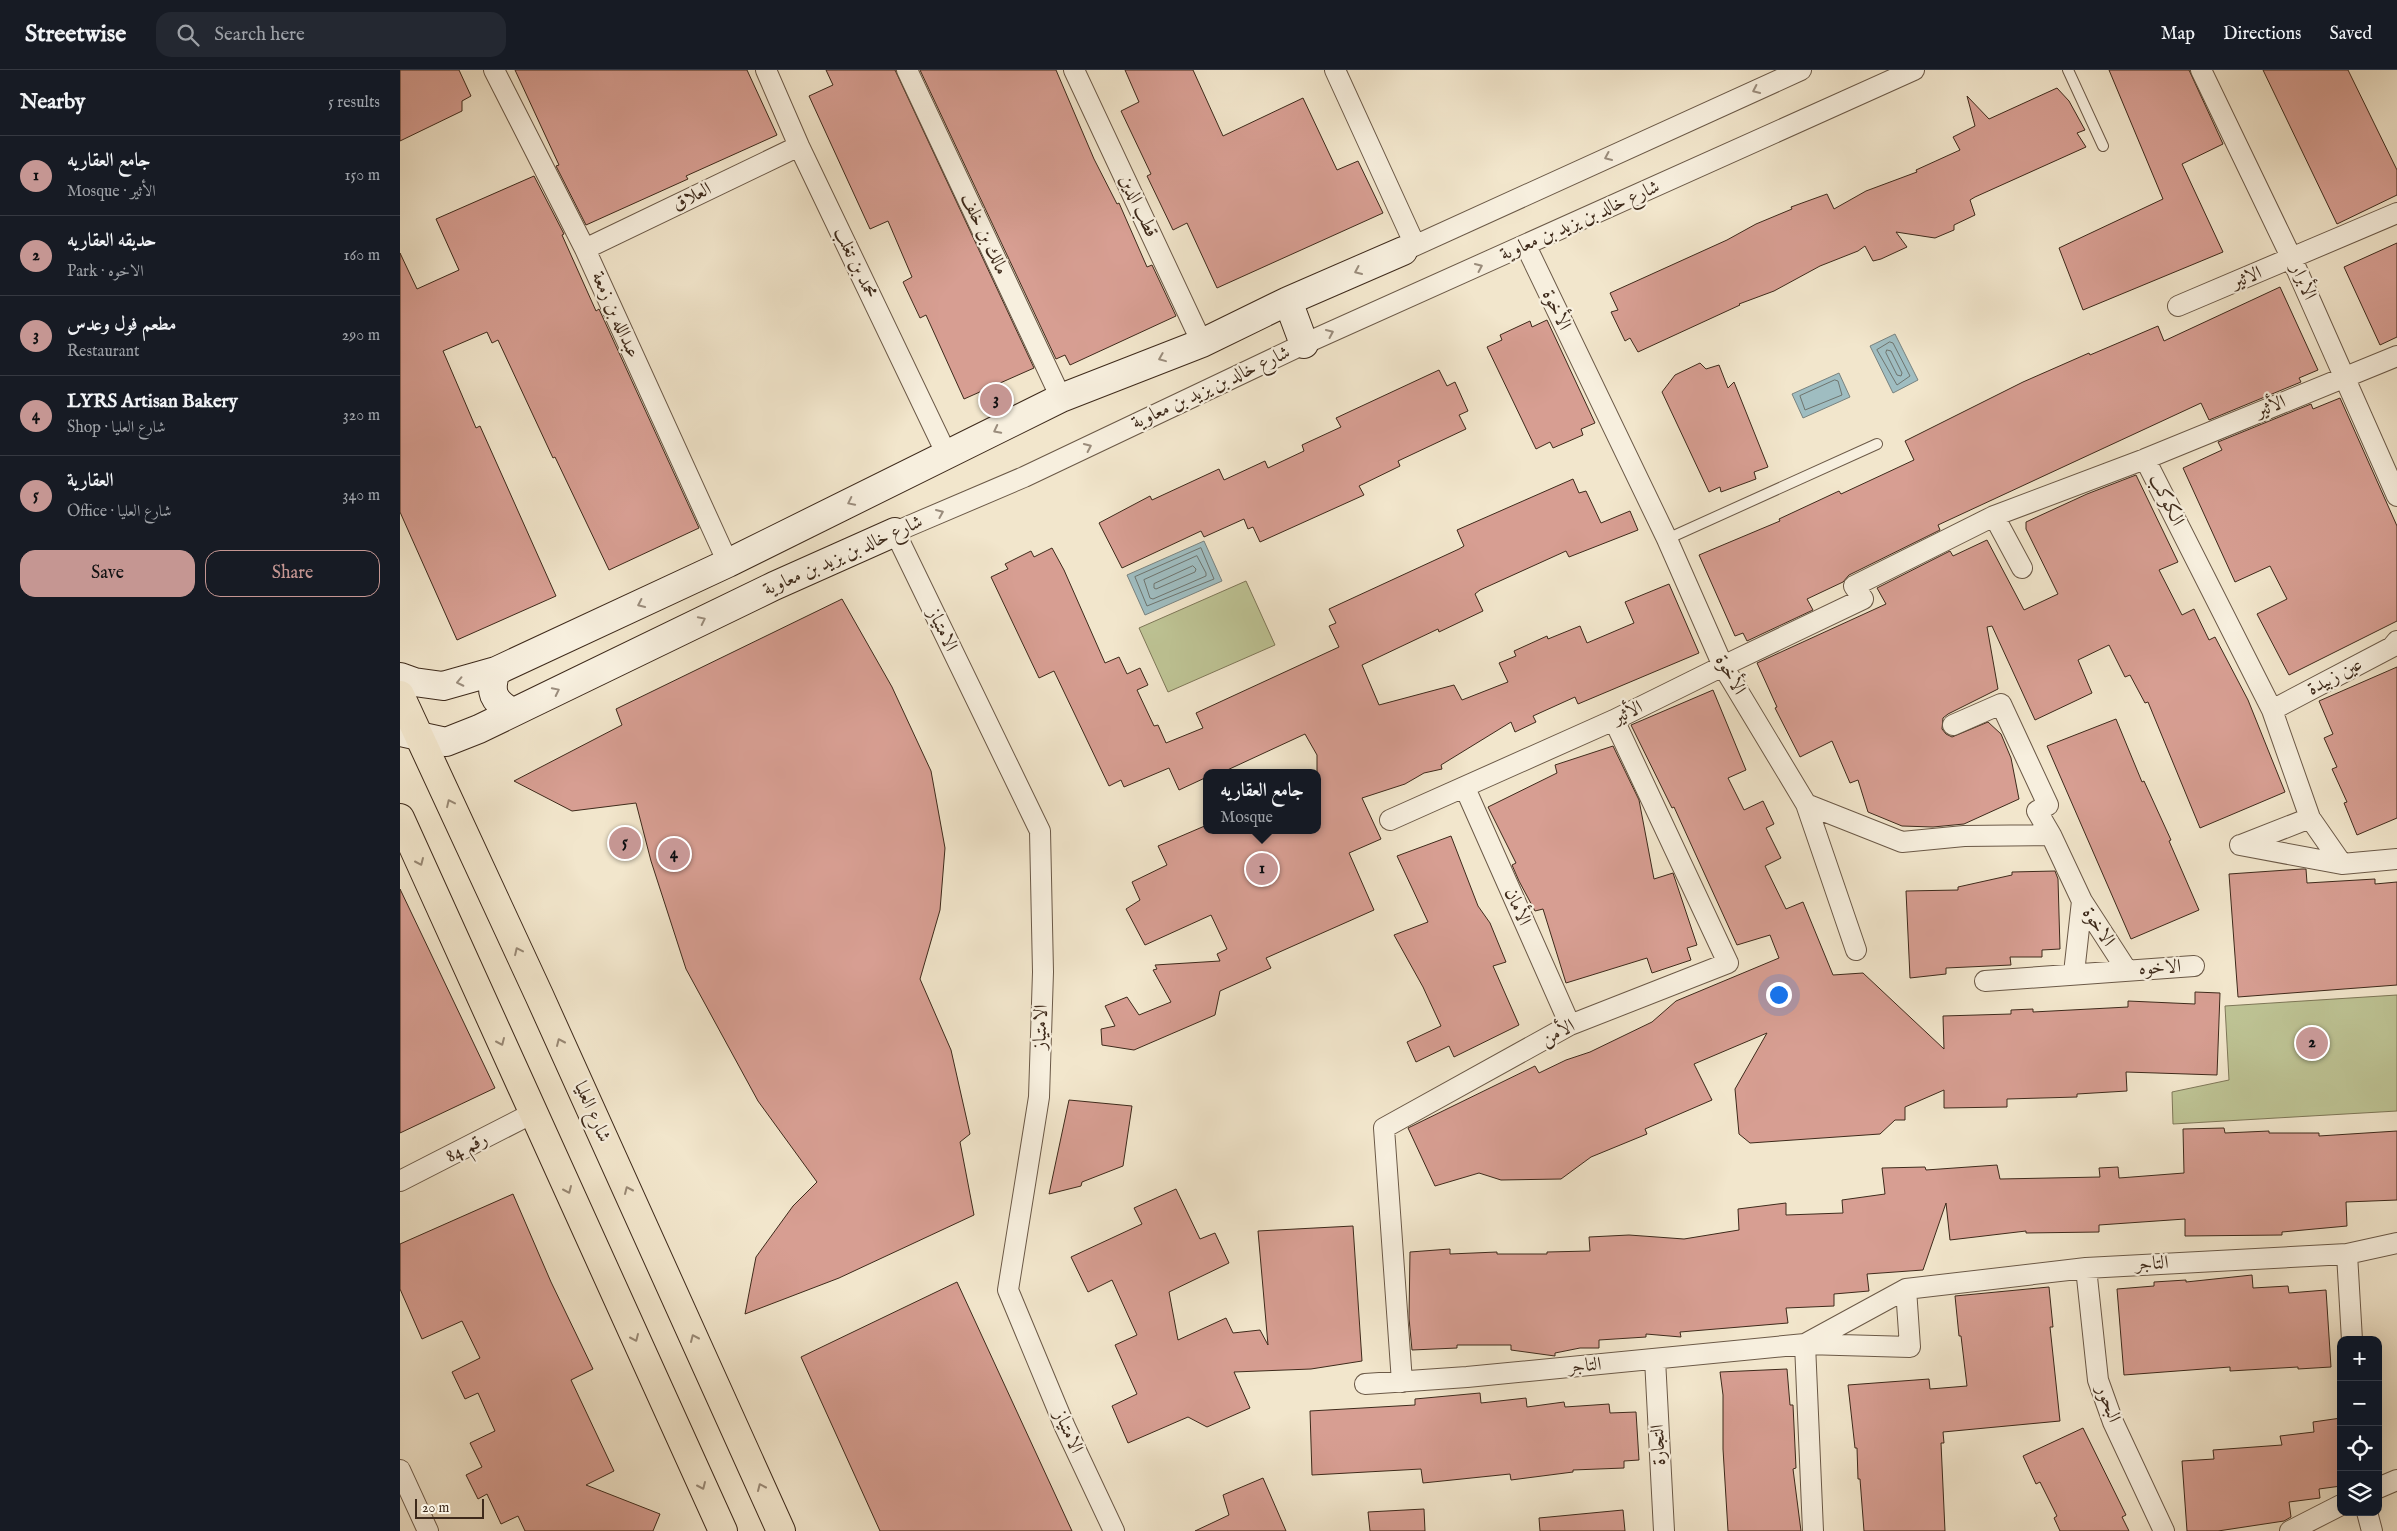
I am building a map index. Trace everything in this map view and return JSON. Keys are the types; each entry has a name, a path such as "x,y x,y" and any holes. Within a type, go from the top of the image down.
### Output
{"main road":[{"path":"400,677 414,682 443,686 496,671 728,563 1061,398 1202,342 1288,301 1409,248"},
{"path":"1288,301 1304,344"},
{"name":"شارع خالد بن يزيد بن معاوية","path":"410,735 446,742 479,729 774,586 895,532"},
{"path":"496,671 492,683 494,695 501,706 512,712"},
{"name":"شارع العليا","path":"400,694 410,735 539,995 781,1531"},
{"path":"400,818 723,1531"}],"street":[{"name":"عبدالله بن زمعة","path":"494,70 585,249 728,563"},
{"name":"محمد بن تغلب","path":"766,70 799,146 947,455"},
{"name":"مالك بن خلف","path":"907,70 1061,398"},
{"name":"قطب الدين","path":"1074,70 1202,342"},
{"path":"1335,70 1409,248 1801,70"},
{"name":"شارع خالد بن يزيد بن معاوية","path":"895,532 1024,477 1304,344 1526,246 1914,70"},
{"name":"الأبرار","path":"2201,70 2292,259 2397,496"},
{"name":"العلاق","path":"585,249 799,146"},
{"name":"الاثير","path":"2178,306 2397,213"},
{"name":"الأخوة","path":"1526,246 1667,539 1723,666 1806,804 1856,950"},
{"name":"الأثير","path":"2145,459 2397,356"},
{"name":"الكوكب","path":"1863,599 1854,586 1994,516 2145,459 2272,710 2310,818 2342,864"},
{"path":"1994,516 2022,568"},
{"name":"الامتياز","path":"895,532 1040,831 1043,972 1039,1097 1008,1290 1064,1427 1114,1531"},
{"name":"الأثير","path":"1390,820 1614,720 1863,599"},
{"name":"عين زبيدة","path":"2272,710 2392,647 2397,641"},
{"path":"1953,725 2001,704 2048,805 2037,811 2026,835"},
{"name":"الأمن","path":"1402,1382 1384,1128 1570,1025 1728,963 1614,720"},
{"name":"الأمان","path":"1465,788 1570,1025"},
{"path":"1806,804 1902,842 1964,836 2051,835"},
{"path":"2037,811 2051,835 2082,902"},
{"path":"2310,818 2240,845 2342,864 2397,859"},
{"name":"الاخوة","path":"1985,981 2126,969 2082,902"},
{"name":"الاخوة","path":"2074,974 2082,902"},
{"name":"الاخوه","path":"2126,969 2194,966"},
{"name":"رقم 84","path":"400,1181 533,1113"},
{"name":"التاجر","path":"1805,1344 1906,1289 2086,1268 2347,1254 2397,1243"},
{"path":"2347,1254 2352,1336"},
{"name":"البحور","path":"2086,1268 2098,1380 2113,1422 2164,1531"},
{"name":"التاجر","path":"1365,1384 1805,1344 1910,1347 1906,1289"},
{"path":"1805,1344 1813,1531"},
{"name":"التجارة","path":"1655,1359 1664,1531"},
{"path":"400,1470 428,1531"},
{"path":"2382,1486 2397,1480"},
{"path":"2290,1531 2337,1507"},
{"path":"2368,1516 2372,1531"}],"lane":[{"path":"2068,70 2103,146"},
{"path":"1667,539 1877,444"}],"green space":[{"path":"1246,581 1275,645 1168,692 1139,628"},
{"path":"2397,995 2397,1111 2173,1124 2172,1092 2229,1080 2225,1006"}],"water":[{"path":"1895,334 1918,380 1893,393 1870,346"},
{"path":"1839,373 1850,397 1803,418 1792,394"},
{"path":"1204,541 1222,581 1145,615 1127,575"}],"building":[{"path":"400,70 459,70 471,96 462,101 462,111 400,141"},
{"path":"515,70 747,70 777,135 686,176 688,179 586,225 556,166 559,165"},
{"path":"826,70 895,70 1034,368 964,399 926,315 920,318 903,282 912,277 888,221 870,229 809,96 833,85"},
{"path":"920,70 1056,70 1094,159 1117,204 1119,203 1147,267 1152,265 1176,316 1070,365 1065,355 1056,359"},
{"path":"1125,70 1193,70 1223,136 1303,98 1337,170 1358,161 1383,213 1217,288 1187,223 1173,230 1147,176 1151,174 1121,111 1139,102"},
{"path":"2109,70 2189,70 2223,144 2182,164 2223,252 2083,310 2059,248 2163,199"},
{"path":"2263,70 2348,70 2397,170 2397,195 2337,224"},
{"path":"2057,88 2069,101 2085,130 2077,133 2086,147 1970,200 1975,215 1954,225 1954,230 1935,238 1896,232 1907,247 1881,259 1873,261 1865,246 1858,251 1820,266 1774,291 1739,304 1638,352 1630,338 1625,341 1611,312 1618,310 1610,293 1727,240 1756,224 1792,209 1791,207 1827,194 1834,209 1866,191 1917,172 1916,170 1960,150 1953,137 1975,126 1967,96 1989,119"},
{"path":"534,176 564,234 562,235 596,311 599,309 699,528 609,570 555,457 553,458 498,340 492,343 487,332 443,351 476,428 480,426 556,596 457,640 400,512 400,253 417,289 459,270 436,219"},
{"path":"2397,243 2397,337 2380,345 2344,267"},
{"path":"2280,287 2318,370 2299,378 2301,382 2209,420 2201,403 1938,525 1940,530 1849,575 1843,582 1807,599 1813,610 1747,641 1743,633 1735,636 1699,555 1780,521 1779,519 1839,491 1841,494 1914,460 1905,441 2023,382 2158,326 2164,341"},
{"path":"1547,320 1595,423 1581,429 1583,435 1553,448 1550,442 1536,449 1487,347 1502,340 1500,335 1530,321 1532,327"},
{"path":"1700,363 1706,369 1719,365 1728,388 1734,382 1768,467 1754,472 1756,479 1721,492 1720,487 1709,492 1662,392 1675,375"},
{"path":"1439,370 1447,386 1455,382 1468,411 1459,415 1466,429 1398,461 1400,466 1359,486 1364,495 1260,542 1253,527 1248,529 1244,519 1204,537 1201,531 1122,568 1099,523 1150,496 1152,500 1219,469 1224,480 1265,461 1268,468 1304,451 1302,445 1341,427 1336,418"},
{"path":"2340,398 2397,526 2397,621 2289,675 2257,614 2287,599 2270,566 2235,582 2183,468 2222,450 2218,442 2311,404 2313,409"},
{"path":"2136,475 2178,562 2159,570 2182,615 2194,609 2209,640 2215,637 2248,700 2285,792 2200,828 2148,702 2145,703 2130,675 2125,677 2109,645 2078,660 2092,693 2035,720 1992,626 1987,627 1998,689 1948,714 1943,718 1942,729 1952,737 1988,722 2001,734 2011,758 2019,799 1964,824 1933,827 1902,826 1868,812 1858,780 1850,783 1832,741 1800,757 1775,708 1777,707 1757,663 1886,604 1877,588 1950,551 1953,556 1987,540 2024,610 2058,594 2026,529 2026,522 2087,494"},
{"path":"1573,479 1579,493 1586,491 1601,523 1630,511 1638,530 1569,557 1566,551 1480,590 1475,594 1483,611 1439,632 1438,629 1362,665 1379,705 1454,685 1462,700 1508,682 1499,663 1516,656 1514,651 1547,636 1548,639 1580,626 1587,643 1634,623 1625,602 1669,584 1699,653 1578,704 1575,697 1533,716 1536,722 1515,732 1511,722 1441,765 1442,769 1424,773 1405,784 1362,798 1381,839 1349,853 1374,910 1266,958 1271,968 1220,991 1215,1015 1134,1050 1102,1045 1101,1029 1115,1026 1105,1006 1127,997 1139,1015 1171,1002 1153,970 1157,969 1155,965 1220,961 1217,954 1227,949 1211,915 1145,945 1126,909 1140,900 1132,882 1167,865 1158,846 1203,827 1203,834 1321,834 1321,769 1317,769 1317,755 1305,734 1229,769 1203,769 1203,779 1179,790 1169,768 1124,787 1121,780 1109,786 1054,671 1039,678 991,577 1008,569 1005,564 1031,551 1034,557 1052,548 1064,570 1105,663 1119,657 1127,674 1140,668 1148,685 1137,690 1154,726 1158,725 1166,743 1203,728 1196,713 1339,647 1329,626 1336,623 1329,609 1464,546 1457,530"},
{"path":"842,599 892,687 931,771 945,848 940,910 920,979 951,1050 970,1134 960,1142 974,1215 839,1278 745,1314 756,1257 793,1206 817,1182 758,1101 686,969 651,861 636,803 572,811 514,781 622,725 616,709"},
{"path":"2397,667 2397,818 2357,835 2344,803 2347,802 2332,769 2337,767 2324,738 2333,734 2319,701"},
{"path":"1713,690 1746,770 1728,778 1744,810 1763,801 1774,824 1766,828 1781,858 1765,866 1786,909 1803,902 1833,975 1863,973 1944,1049 1943,1016 2011,1014 2011,1010 2033,1009 2033,1012 2128,1007 2128,1001 2195,1004 2195,992 2220,993 2217,1075 2126,1072 2127,1091 2077,1094 2077,1097 2007,1099 2007,1107 1944,1108 1944,1090 1905,1107 1905,1120 1895,1120 1880,1134 1750,1143 1739,1134 1735,1089 1767,1033 1694,1064 1712,1100 1645,1129 1647,1134 1591,1157 1561,1179 1501,1180 1479,1173 1435,1186 1408,1128 1535,1066 1539,1073 1566,1060 1590,1052 1652,1022 1676,1001 1779,958 1770,935 1737,945 1674,807 1672,808 1631,725"},
{"path":"2116,719 2142,782 2144,781 2171,840 2169,841 2199,910 2131,939 2047,746"},
{"path":"1613,746 1639,800 1654,879 1673,873 1697,945 1687,948 1691,960 1652,973 1647,958 1566,983 1543,909 1535,911 1512,865 1516,863 1488,807 1557,773 1555,765"},
{"path":"1451,836 1478,906 1490,923 1506,962 1493,966 1519,1025 1454,1057 1449,1046 1416,1062 1407,1042 1441,1026 1423,987 1394,935 1428,922 1397,856"},
{"path":"2306,869 2307,883 2375,879 2375,884 2397,882 2397,985 2238,997 2229,874"},
{"path":"2055,871 2058,879 2060,949 2042,950 2042,957 2010,957 2011,965 1946,968 1946,974 1910,978 1906,891 1958,890 1958,887 2012,875 2012,872"},
{"path":"400,889 495,1088 400,1133"},
{"path":"1069,1100 1132,1106 1123,1166 1082,1182 1081,1186 1049,1194"},
{"path":"2224,1128 2225,1133 2269,1131 2269,1133 2319,1133 2319,1136 2397,1131 2397,1200 2346,1202 2347,1226 2282,1232 2282,1235 2185,1236 2185,1219 2099,1225 2099,1232 2026,1233 2026,1231 1950,1240 1946,1203 1923,1270 1867,1274 1869,1291 1834,1294 1834,1306 1786,1308 1788,1323 1680,1332 1681,1337 1646,1334 1646,1337 1599,1340 1599,1348 1580,1348 1555,1353 1555,1356 1511,1350 1511,1345 1457,1345 1457,1348 1412,1350 1409,1318 1410,1252 1450,1249 1450,1254 1497,1252 1497,1254 1547,1254 1547,1252 1590,1251 1589,1237 1629,1235 1684,1239 1739,1230 1738,1209 1786,1203 1786,1215 1843,1213 1842,1200 1885,1194 1882,1168 1925,1167 1926,1170 1997,1165 2000,1179 2100,1177 2099,1168 2118,1167 2119,1178 2184,1173 2183,1129"},
{"path":"1176,1189 1200,1239 1215,1233 1229,1263 1169,1292 1178,1340 1226,1318 1233,1333 1260,1330 1268,1345 1258,1231 1353,1226 1362,1361 1311,1369 1234,1372 1250,1408 1207,1427 1188,1417 1128,1443 1112,1406 1137,1394 1115,1345 1137,1335 1112,1280 1088,1292 1071,1257 1142,1224 1134,1208"},
{"path":"513,1194 551,1282 593,1369 571,1380 614,1471 586,1485 660,1514 653,1531 525,1531 518,1516 501,1524 487,1494 478,1499 466,1475 482,1467 470,1443 495,1431 478,1393 465,1399 452,1372 480,1358 462,1321 422,1339 400,1289 400,1244"},
{"path":"2252,1275 2253,1288 2288,1286 2289,1293 2326,1290 2331,1367 2230,1371 2230,1367 2124,1375 2117,1289 2154,1286 2154,1282 2186,1280 2186,1282"},
{"path":"957,1282 1072,1531 880,1531 801,1357"},
{"path":"2049,1287 2053,1327 2050,1327 2060,1421 1943,1432 1944,1443 1941,1443 1945,1531 1864,1531 1860,1479 1858,1479 1857,1448 1855,1448 1848,1385 1929,1379 1930,1389 1967,1386 1955,1296"},
{"path":"1787,1369 1790,1405 1793,1405 1796,1468 1793,1469 1801,1531 1728,1531 1723,1449 1723,1395 1720,1372"},
{"path":"1480,1393 1481,1403 1526,1398 1527,1407 1564,1402 1565,1407 1609,1404 1610,1413 1636,1412 1639,1460 1624,1461 1624,1468 1573,1470 1573,1472 1511,1480 1510,1474 1423,1483 1421,1469 1312,1475 1310,1411 1415,1405 1415,1399"},
{"path":"2337,1419 2337,1487 2319,1489 2320,1498 2289,1502 2291,1517 2284,1521 2218,1531 2187,1531 2182,1461 2214,1459 2213,1450 2282,1445 2280,1436 2314,1432 2313,1422"},
{"path":"2083,1428 2126,1515 2122,1517 2129,1531 2060,1531 2054,1518 2057,1516 2040,1482 2036,1484 2023,1456"},
{"path":"1263,1478 1286,1531 1195,1531 1229,1515 1223,1495"},
{"path":"1424,1509 1425,1531 1370,1531 1368,1512"},
{"path":"1623,1510 1625,1531 1540,1531 1539,1518"}],"place":[{"name":"مطعم فول وعدس","path":"996,400"},
{"name":"العقارية","path":"625,843"},
{"name":"LYRS Artisan Bakery","path":"674,854"},
{"name":"جامع العقاريه","path":"1262,869"},
{"name":"حديقه العقاريه","path":"2312,1043"}]}
